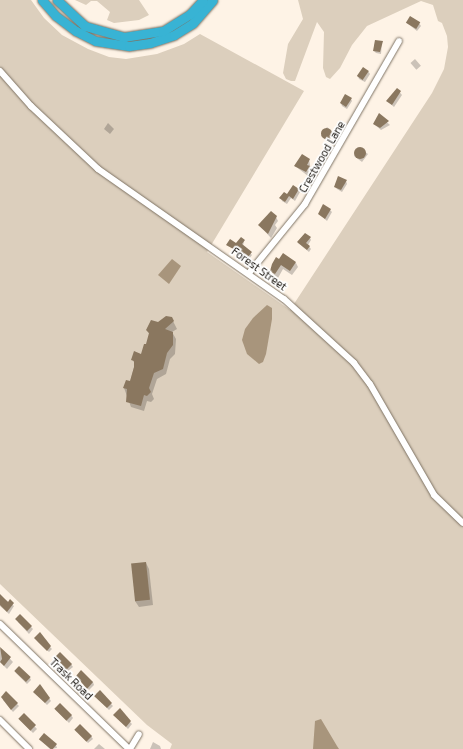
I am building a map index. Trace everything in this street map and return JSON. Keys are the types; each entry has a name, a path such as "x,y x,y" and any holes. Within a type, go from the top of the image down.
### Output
{"highway":[{"path":"42,0 56,16 76,31 96,41 129,46 150,43 174,35 193,23 212,0"},
{"path":"57,0 85,26 124,37 163,31 190,14 203,0"}],"street":[{"name":"Crestwood Lane","path":"249,273 300,212 398,41"},
{"name":"Forest Street","path":"0,71 31,106 98,170 249,273 292,306 359,369 434,495 463,523"},
{"name":"Trask Road","path":"0,624 129,749"},
{"path":"0,720 29,749"},
{"path":"129,749 139,734"}],"shaded area":[{"path":"0,0 31,0 44,18 62,35 88,49 109,57 126,59 157,54 184,44 200,34 304,91 207,252 290,310 432,93 444,69 448,47 447,36 442,23 438,21 433,5 421,1 367,26 352,45 340,68 330,79 326,77 323,68 324,32 317,22 295,81 291,81 286,79 283,73 288,44 303,19 298,0 463,0 463,749 170,749 172,744 147,725 0,584"},
{"path":"75,0 139,0 149,15 139,20 114,23 107,20 110,12 97,1 91,1 86,5"},
{"path":"172,259 181,266 169,284 158,275"},
{"path":"267,305 272,308 272,319 266,354 263,362 259,364 247,354 242,340 245,329 253,318"},
{"path":"321,719 339,749 313,749 315,721"}],"building":[{"path":"410,16 420,22 416,29 406,23"},
{"path":"375,40 383,41 380,52 373,51"},
{"path":"363,67 369,71 363,80 357,76"},
{"path":"397,88 401,91 392,105 386,101"},
{"path":"345,94 352,98 346,107 340,103"},
{"path":"379,113 389,121 380,128 373,124"},
{"path":"324,128 328,128 330,129 330,137 324,138 321,135 321,131"},
{"path":"360,147 364,149 366,153 364,157 360,159 356,157 354,153 356,149"},
{"path":"302,154 310,159 307,165 310,166 306,172 294,166"},
{"path":"338,176 347,180 341,190 334,187"},
{"path":"293,185 299,189 293,199 289,196 285,202 279,198 284,192 287,194"},
{"path":"323,204 331,209 325,219 318,214"},
{"path":"271,211 277,216 268,234 258,225"},
{"path":"305,233 311,237 306,243 310,246 307,250 297,242"},
{"path":"241,237 245,240 242,244 252,252 248,257 226,245 230,239 236,243"},
{"path":"283,253 296,262 290,271 281,265 275,274 270,271 272,264 276,257 279,259"},
{"path":"166,316 172,317 174,321 165,329 173,332 173,345 167,353 163,369 154,373 149,388 151,392 147,396 144,395 141,406 126,402 127,389 123,388 126,380 130,381 134,367 134,361 131,360 134,351 141,354 149,333 146,330 151,320 158,322"},
{"path":"146,562 150,600 135,601 131,564"},
{"path":"0,594 8,602 10,599 14,603 7,612 0,605"},
{"path":"20,614 32,626 27,631 15,619"},
{"path":"40,632 51,646 47,651 34,638"},
{"path":"0,647 11,657 4,666 0,662 2,659"},
{"path":"60,652 72,664 66,670 54,658"},
{"path":"19,666 31,677 26,682 14,671"},
{"path":"81,670 93,682 87,689 76,676"},
{"path":"40,684 50,698 45,703 33,692"},
{"path":"100,690 112,703 107,708 94,696"},
{"path":"6,691 18,703 11,710 1,697"},
{"path":"60,703 72,715 66,721 54,709"},
{"path":"120,708 131,721 126,727 113,715"},
{"path":"24,713 36,725 30,731 18,719"},
{"path":"80,724 92,736 86,742 74,730"},
{"path":"44,733 57,744 53,749 51,749 39,739"}]}
